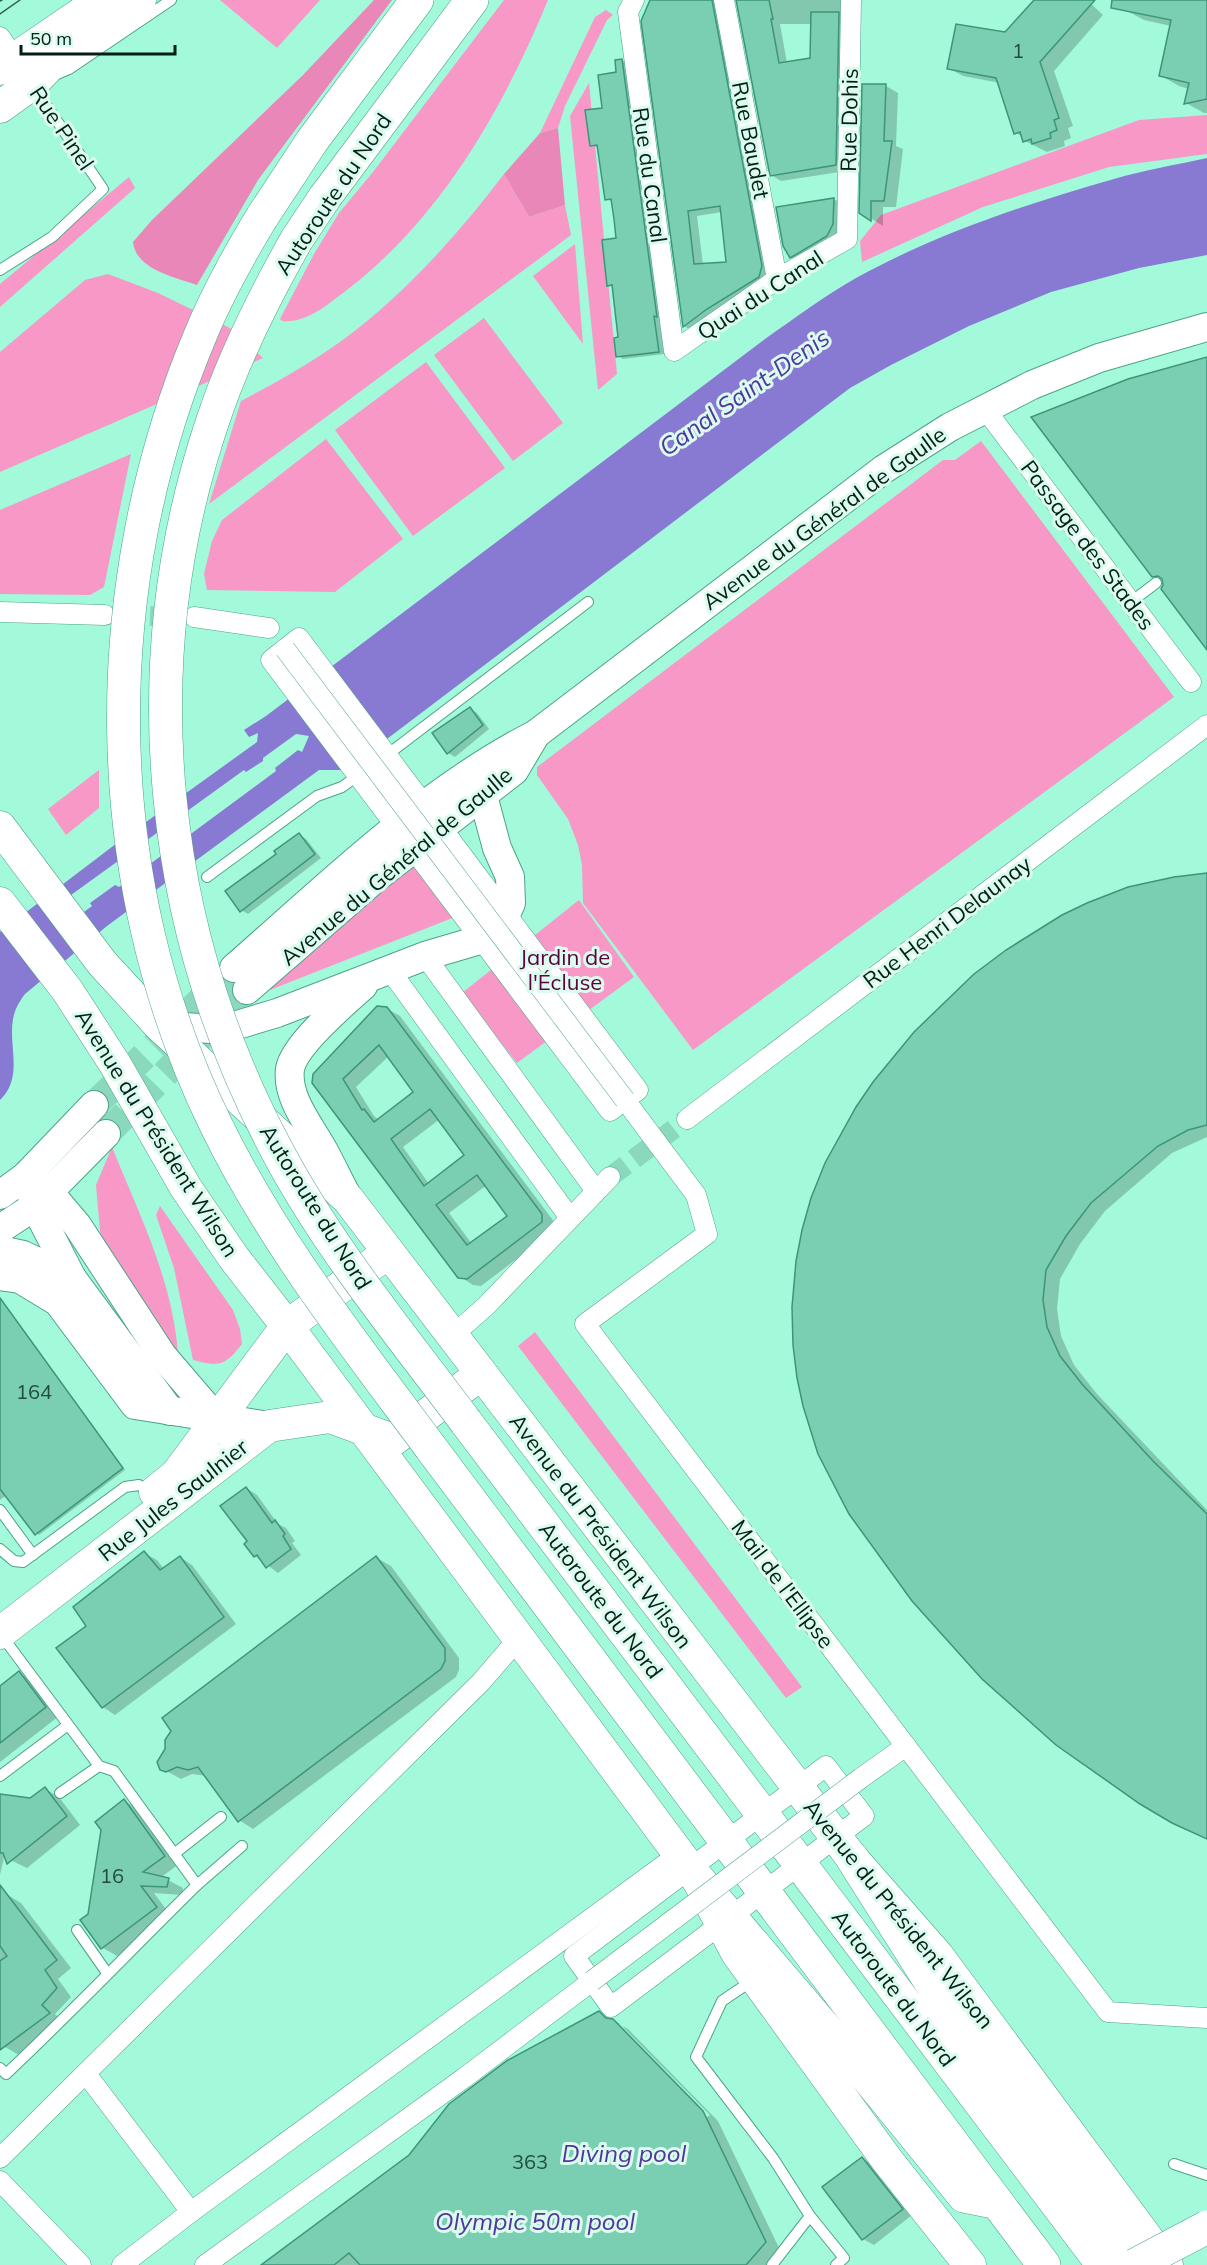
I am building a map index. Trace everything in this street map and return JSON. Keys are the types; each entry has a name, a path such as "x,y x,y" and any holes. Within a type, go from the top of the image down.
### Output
{"highway":[{"name":"Autoroute du Nord","path":"417,0 312,141 262,217 234,265 200,335 171,411 149,490 128,608 123,688 125,769 132,848 148,930 164,988 183,1047 214,1121 249,1190 292,1257 337,1322 1044,2265"},
{"name":"Autoroute du Nord","path":"472,0 356,155 297,239 259,309 212,421 184,524 171,608 165,699 167,775 174,841 182,890 202,970 228,1047 255,1109 282,1161 326,1231 466,1422 1103,2265"},
{"path":"844,1848 952,2016 1134,2265 1207,2227"},
{"path":"688,1867 725,1920 871,2082 964,2196 997,2202"}],"main road":[{"path":"6,50 101,0"},
{"path":"0,107 32,84 59,56 140,0"},
{"name":"Avenue du Président Wilson","path":"0,827 102,963 159,1025 348,1199 844,1848 938,1956 1167,2265"},
{"name":"Avenue du Président Wilson","path":"0,903 67,990 115,1064 186,1188 234,1258 287,1326 688,1867"},
{"name":"Rue Jules Saulnier","path":"0,1611 176,1475 287,1326 388,1253"},
{"name":"Rue Jules Saulnier","path":"0,1633 269,1426 330,1417 393,1440 481,1374"},
{"path":"725,1920 737,1953 887,2160 970,2265"}],"street":[{"name":"Rue du Canal","path":"634,0 628,12 674,351"},
{"name":"Rue Baudet","path":"724,0 777,279"},
{"name":"Rue Dohis","path":"847,239 851,0"},
{"name":"Rue Pinel","path":"6,50 32,84"},
{"name":"Quai du Canal","path":"674,351 777,279 847,239"},
{"name":"Avenue du Général de Gaulle","path":"240,979 377,877 445,803 496,754 536,734 884,469 950,427 1032,385 1099,358 1207,327"},
{"name":"Passage des Stades","path":"985,409 1191,682"},
{"path":"0,612 105,615"},
{"path":"194,617 269,628"},
{"name":"Mail de l'Ellipse","path":"285,649 696,1195 707,1233 585,1324 1108,2012 1207,2018"},
{"name":"Rue Henri Delaunay","path":"687,1119 1207,725"},
{"name":"Avenue du Général de Gaulle","path":"445,803 483,796 514,771 536,734"},
{"path":"159,1025 211,1029 234,1026 277,1013 425,956 476,941 499,930 511,903 510,877 497,848 483,796"},
{"path":"445,803 497,848"},
{"path":"425,956 596,1191"},
{"path":"348,1199 325,1152 299,1109 290,1085 290,1068 300,1049 342,1004 384,971"},
{"path":"384,971 570,1218"},
{"path":"0,1196 26,1176 94,1105"},
{"path":"0,1229 42,1199 106,1134"},
{"path":"77,1225 80,1161"},
{"path":"26,1176 42,1199 72,1278 170,1411"},
{"path":"452,1336 486,1306 610,1177"},
{"path":"42,1199 77,1225 162,1355 241,1447"},
{"path":"0,1250 23,1255 72,1278"},
{"path":"0,1276 20,1279 58,1302 135,1405 269,1426"},
{"path":"0,2158 87,2075 481,1683 518,1639"},
{"path":"205,2265 464,2078 906,1746"},
{"path":"122,2265 191,2212 726,1841 798,1787"},
{"path":"688,1867 574,1956 611,2007 801,1864 844,1848"},
{"path":"87,2075 191,2212"},
{"path":"0,2181 81,2265"}],"lane":[{"path":"32,84 69,69 171,0"},
{"name":"Rue Pinel","path":"0,270 52,237 103,189 32,84"},
{"path":"1131,602 1156,583"},
{"path":"207,877 317,796 342,787 394,750 588,602"},
{"path":"394,750 445,803"},
{"path":"0,1549 14,1562 23,1562 125,1487 139,1485 152,1494"},
{"path":"0,1510 33,1555"},
{"path":"0,1633 99,1766 114,1771 197,1886"},
{"path":"0,1776 69,1725"},
{"path":"60,1793 99,1766"},
{"path":"174,1854 221,1817"},
{"path":"0,2068 6,2074 197,1886 242,1846"},
{"path":"77,1930 107,1973"},
{"path":"755,1978 722,2001 696,2057 773,2158 810,2216 844,2258 836,2265"},
{"path":"1174,2164 1207,2175"},
{"path":"772,2265 810,2216"}],"green space":[{"path":"220,0 320,0 277,48"},
{"path":"504,0 548,0 510,82 465,161 409,232 378,264 329,304 314,313 291,321 282,321 280,319 314,254 339,213"},
{"path":"606,10 613,15 607,20 565,106 558,128 540,133 595,17"},
{"path":"589,83 617,374 598,390 570,116"},
{"path":"1207,115 1207,154 1109,167 983,207 862,262 860,241 881,215 1139,120"},
{"path":"504,174 529,217 565,205 571,235 209,504 241,401 328,350 386,305 448,242"},
{"path":"129,177 135,188 0,307 0,284"},
{"path":"575,244 583,344 533,276"},
{"path":"108,274 158,293 230,328 263,358 0,472 0,352 85,280"},
{"path":"484,318 563,423 513,461 434,355"},
{"path":"426,362 505,468 413,536 335,430"},
{"path":"326,439 403,539 335,592 207,590 204,574 212,541 222,520"},
{"path":"981,441 1174,697 693,1050 583,903 582,865 578,845 568,819 537,775 537,767 943,460 955,460"},
{"path":"131,454 104,587 90,595 0,594 0,510"},
{"path":"99,770 99,808 66,835 48,809"},
{"path":"418,861 460,915 247,999"},
{"name":"Jardin de l'Écluse","path":"579,900 634,977 517,1063 462,993"},
{"path":"112,1147 162,1274 175,1327 178,1354 115,1272 100,1231 96,1185"},
{"path":"160,1206 233,1310 240,1329 242,1344 226,1361 209,1364 193,1360 174,1268 156,1215"},
{"path":"535,1332 802,1687 786,1698 518,1346"}],"shaded area":[{"path":"374,0 392,0 258,180 197,285 149,266 136,252 133,242 152,220 303,75"},
{"path":"558,128 565,205 529,217 504,174 540,133"}],"water":[{"name":"Canal Saint-Denis","path":"1207,158 1207,255 1139,268 1051,292 969,326 850,388 346,770 319,770 107,926 25,994 13,1019 14,1061 11,1081 0,1100 0,932 121,840 257,742 258,733 249,737 244,730 266,716 765,339 844,285 918,247 982,221 1125,176","holes":["296,734 309,736 302,752 298,750 275,768 276,771 119,887 115,885 90,903 92,906 84,912 61,921 56,914 71,895 244,770 246,772 263,761 263,758"]}],"building":[{"path":"650,0 712,0 762,266 759,277 707,309 683,327 641,21","holes":["720,206 726,262 694,264 688,211"]},
{"path":"736,0 769,0 779,63 810,58 811,12 839,12 836,165 770,176"},
{"path":"1034,0 1095,0 1040,62 1059,118 1054,120 1057,130 1050,133 1051,138 1032,144 1031,139 1023,142 1020,132 1014,134 996,78 947,69 956,24 1005,32"},
{"path":"1112,0 1207,0 1207,99 1184,104 1189,83 1159,76 1171,20 1111,8"},
{"path":"622,59 657,317 654,316 659,352 616,357 614,338 618,337 612,285 607,286 602,240 616,238 614,219 611,199 605,200 597,145 590,146 585,110 602,108 598,75 616,72 615,60"},
{"path":"862,84 886,84 884,141 892,141 884,201 871,201 871,221 859,213"},
{"path":"834,198 833,224 827,236 790,258 783,246 776,207"},
{"path":"1207,357 1207,650 1161,589 1162,579 1158,576 1152,577 1031,417 1128,379"},
{"path":"470,707 483,725 447,754 432,733"},
{"path":"299,833 315,854 240,912 225,891 276,854 274,851"},
{"path":"1207,873 1207,1125 1188,1130 1158,1146 1091,1203 1066,1236 1046,1270 1043,1300 1047,1327 1060,1356 1082,1384 1153,1461 1207,1514 1207,1839 1172,1823 1140,1804 1056,1745 982,1679 912,1601 849,1514 818,1454 797,1378 792,1307 796,1261 802,1230 811,1198 825,1163 856,1107 873,1082 914,1032 974,974 1006,950 1062,915 1128,887 1174,877"},
{"path":"377,1006 387,1007 542,1214 542,1222 467,1279 458,1278 312,1083 313,1074","holes":["379,1045 413,1092 374,1122 364,1109 362,1110 343,1079","430,1109 464,1155 424,1186 391,1139","477,1175 507,1216 467,1245 436,1205"]},
{"path":"0,1298 123,1468 35,1535 0,1489"},
{"path":"246,1487 272,1523 275,1520 285,1534 283,1536 291,1549 266,1568 257,1555 254,1557 244,1544 247,1541 220,1506"},
{"path":"144,1551 160,1570 180,1556 224,1617 102,1708 56,1648 86,1626 73,1607"},
{"path":"376,1556 445,1648 445,1661 441,1669 238,1822 198,1767 188,1770 177,1767 166,1772 160,1770 157,1762 165,1749 165,1740 171,1731 162,1718"},
{"path":"19,1671 46,1707 0,1743 0,1686"},
{"path":"45,1787 67,1816 7,1864 3,1853 0,1853 0,1794 30,1798"},
{"path":"124,1799 165,1856 143,1872 169,1878 167,1887 141,1886 157,1907 101,1949 80,1920 88,1914 101,1830 95,1822"},
{"path":"0,1885 57,1960 45,1970 57,1988 42,2005 50,2013 0,2050 0,1961 7,1956 0,1946"},
{"path":"599,2011 606,2018 613,2019 703,2111 766,2242 746,2265 360,2265 349,2253 334,2265 261,2265 409,2155 449,2104 508,2060"},
{"path":"862,2157 903,2209 862,2240 822,2187"}],"tunnel":[{"path":"120,615 180,617"},
{"path":"94,1105 226,976"},
{"path":"106,1134 247,990"},
{"path":"610,1177 687,1119"}],"tram line":[{"path":"0,14 20,0"}],"water label":[{"name":"Diving pool","path":"624,2153"},
{"name":"Olympic 50m pool","path":"535,2221"}]}
